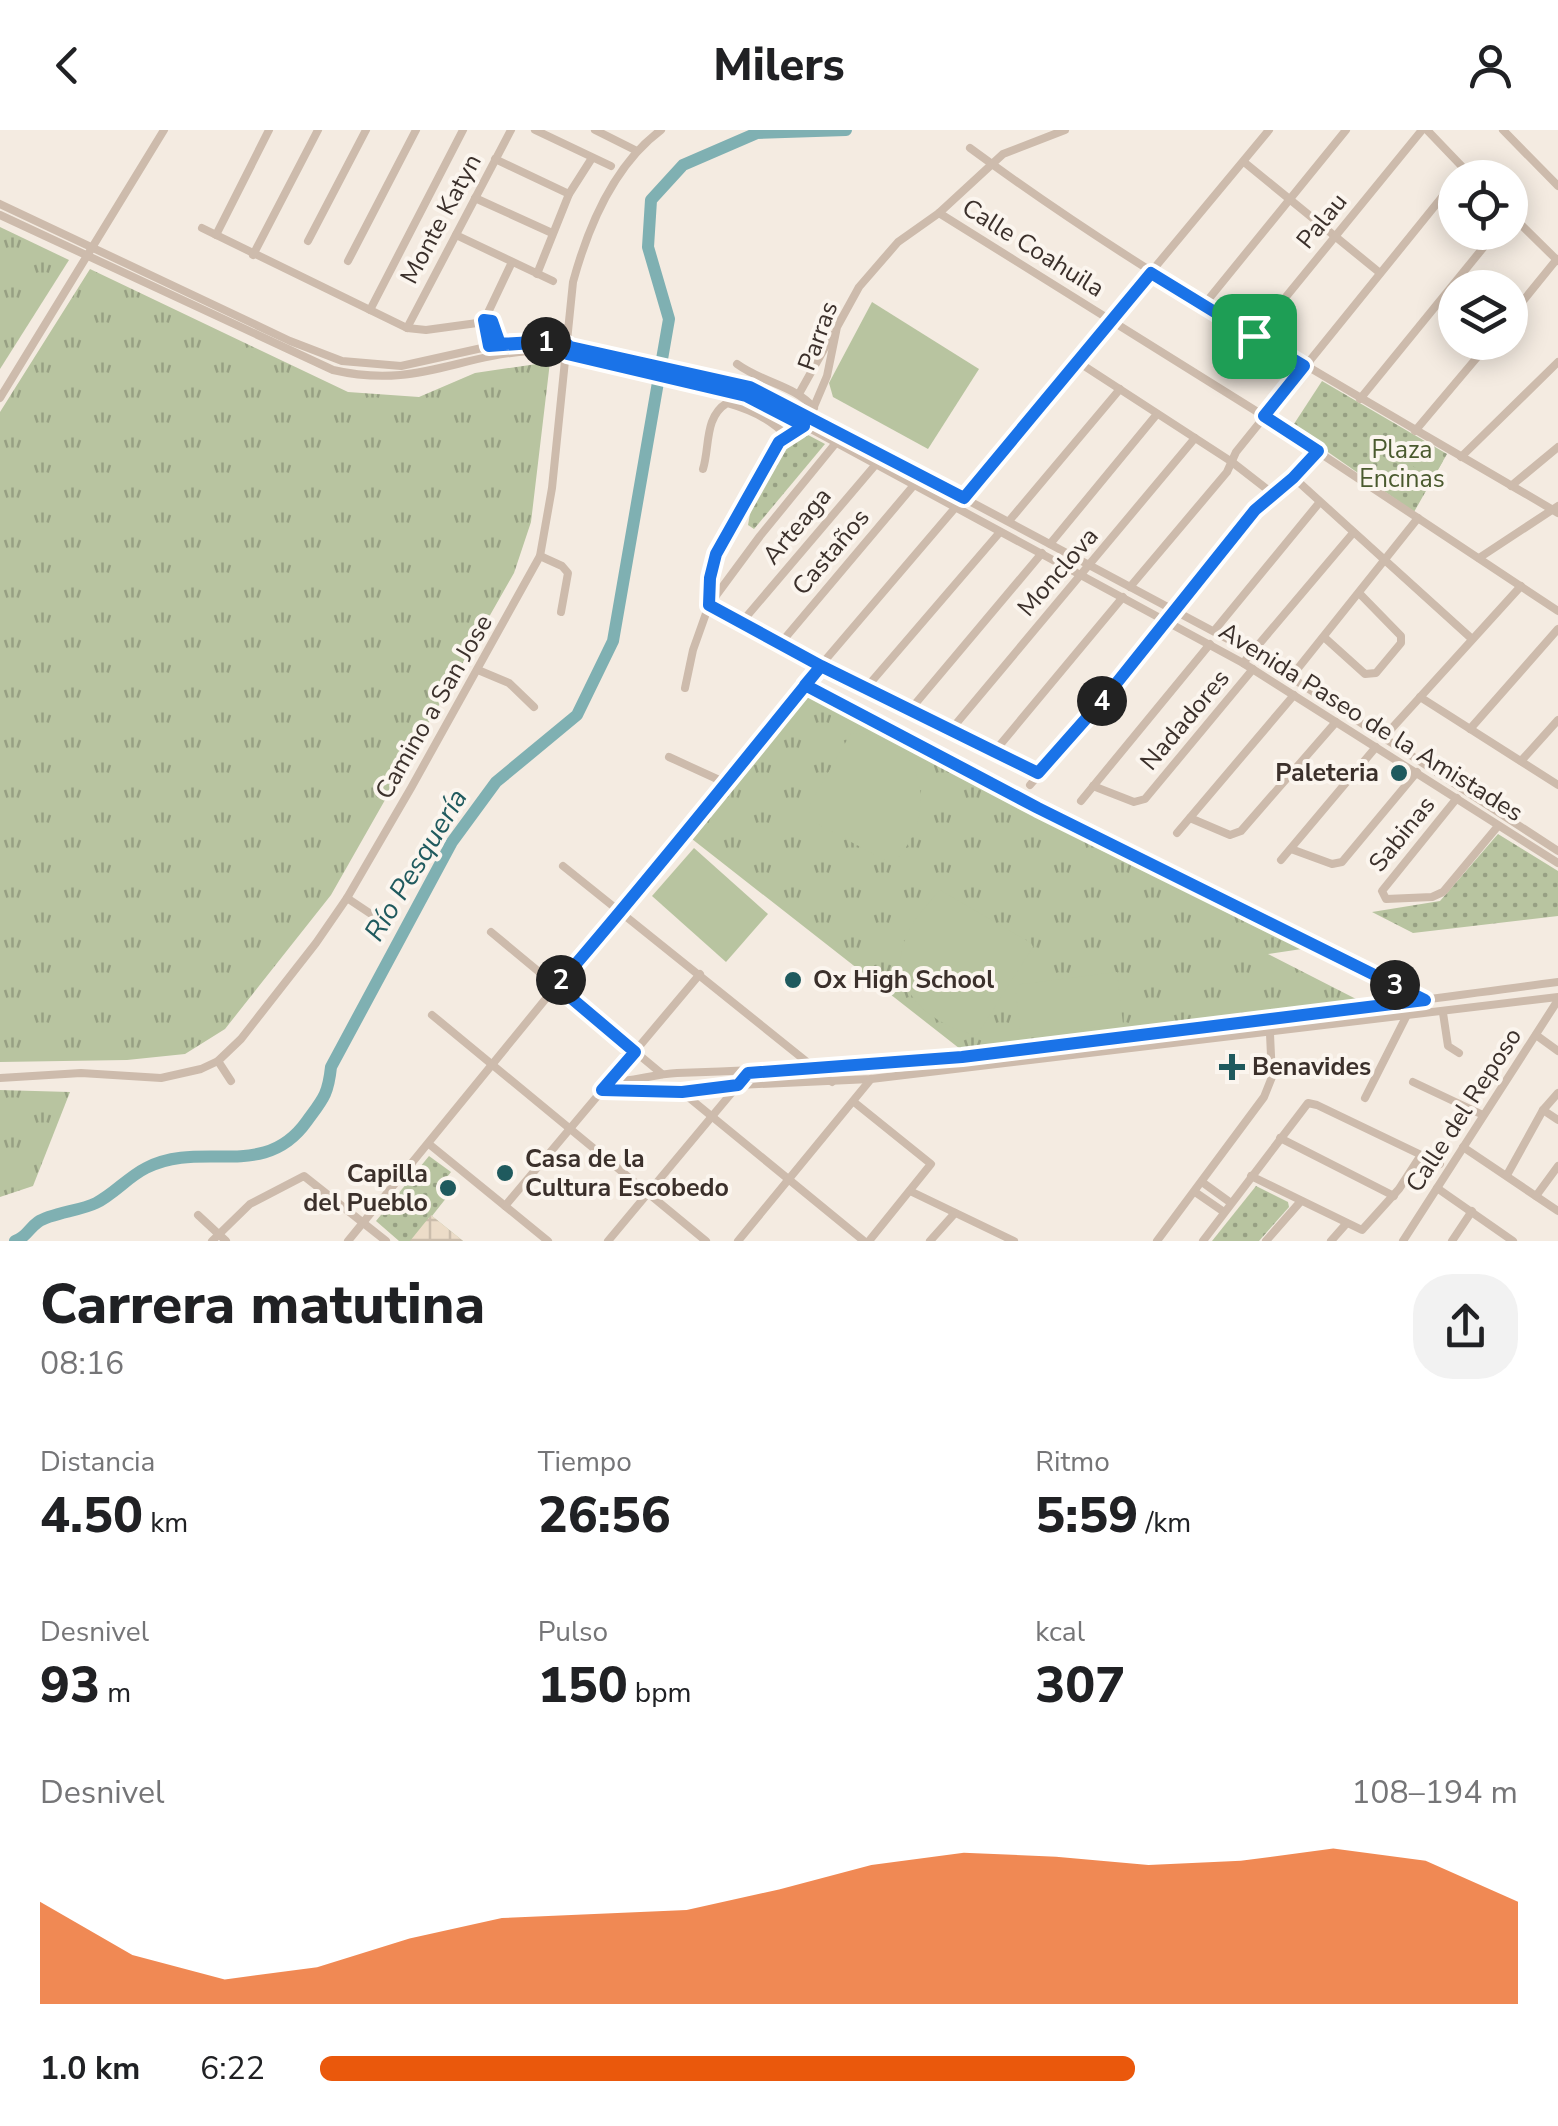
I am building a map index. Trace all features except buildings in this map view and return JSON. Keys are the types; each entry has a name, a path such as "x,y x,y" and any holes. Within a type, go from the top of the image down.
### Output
{"street":[{"path":"0,398 164,130"},
{"path":"216,236 269,130"},
{"path":"254,254 318,130"},
{"path":"308,241 366,130"},
{"path":"348,261 416,130"},
{"path":"370,310 463,130"},
{"name":"Monte Katyn","path":"407,328 511,130"},
{"path":"536,130 610,166"},
{"path":"595,130 637,151"},
{"name":"Camino a San Jose","path":"0,1078 82,1074 160,1078 191,1073 218,1061 242,1040 347,898 540,556 550,510 573,282 588,234 610,192 637,151 661,130"},
{"name":"Parras","path":"685,688 699,628 709,605 716,554 772,453 786,436 804,426 812,412 827,376 837,327 859,287 904,236 939,213 991,163 1015,147 1047,140 1066,130"},
{"path":"348,1241 728,784 805,685 1269,130"},
{"path":"1203,306 1346,130"},
{"path":"1424,130 1456,160"},
{"name":"Palau","path":"1254,336 1424,130"},
{"path":"1505,131 1558,186"},
{"path":"970,148 1203,306 1556,510 1479,558"},
{"path":"538,274 569,194 592,158"},
{"path":"496,159 569,194"},
{"path":"1244,162 1380,272"},
{"path":"475,198 552,233"},
{"path":"1130,587 1438,201"},
{"name":"Avenida Paseo de la Amistades","path":"0,204 286,350 341,372 396,377 528,351 567,350"},
{"name":"Calle Coahuila","path":"939,213 1264,416 1558,611"},
{"name":"Avenida Paseo de la Amistades","path":"0,215 342,361 400,366 489,346 529,342 620,361 785,409 812,412 882,455 1252,652 1558,851"},
{"path":"202,228 407,328 426,330 488,318"},
{"path":"1528,232 1557,260 1528,296"},
{"path":"456,235 553,281"},
{"path":"1360,399 1481,250"},
{"path":"489,346 488,318 512,262"},
{"path":"488,318 500,344"},
{"path":"800,392 837,327"},
{"path":"1415,431 1475,360"},
{"path":"1078,362 1232,462 1272,493"},
{"path":"1461,457 1558,362"},
{"path":"738,364 767,382 800,392 812,412"},
{"path":"1009,521 1120,389"},
{"path":"703,469 711,422 718,408 727,404 780,428 786,436"},
{"name":"Avenida Paseo de la Amistades","path":"785,409 804,426 835,444 1243,663 1558,863"},
{"path":"1050,544 1157,414"},
{"name":"Monclova","path":"950,730 1195,438"},
{"path":"835,444 709,605 821,666 1038,773"},
{"path":"1511,486 1558,447"},
{"path":"1030,785 1272,493 1293,478 1318,451"},
{"name":"Arteaga","path":"741,623 882,455"},
{"path":"1293,478 1472,639"},
{"name":"Castaños","path":"780,644 914,486"},
{"path":"1214,631 1319,502"},
{"path":"1291,678 1418,518"},
{"path":"866,688 1000,532"},
{"name":"Nadadores","path":"1243,663 1353,533"},
{"path":"910,710 1042,553"},
{"path":"540,556 568,573 561,612"},
{"path":"1383,738 1521,586"},
{"path":"1325,638 1370,676 1376,674 1401,643 1401,636 1360,594"},
{"path":"994,752 1124,597"},
{"path":"1470,729 1558,629"},
{"path":"1081,801 1210,644"},
{"path":"478,670 509,682 534,706"},
{"name":"Nadadores","path":"1093,786 1134,802 1145,799 1253,670"},
{"path":"805,685 1038,808 1425,1000"},
{"path":"1177,834 1294,695"},
{"path":"1420,697 1558,785"},
{"path":"1318,710 1326,700"},
{"path":"1521,761 1558,720"},
{"path":"1190,818 1230,835 1241,831 1336,722"},
{"path":"1281,860 1376,748"},
{"path":"1394,758 1399,748"},
{"path":"669,757 728,784"},
{"path":"1291,848 1332,864 1342,862 1417,772"},
{"path":"1470,806 1475,797"},
{"name":"Sabinas","path":"1457,798 1382,896 1391,901 1432,897 1443,892 1498,826"},
{"path":"563,866 832,1082"},
{"path":"347,898 371,914"},
{"path":"491,932 662,1074"},
{"path":"505,1206 700,974"},
{"path":"610,1082 662,1074 748,1073 962,1057 1218,1028 1558,982"},
{"path":"602,1090 682,1092 738,1085 871,1079 1558,999"},
{"name":"Calle del Reposo","path":"1402,1241 1558,999"},
{"path":"1443,1013 1448,1046 1459,1053"},
{"path":"432,1015 706,1241"},
{"path":"1365,1098 1406,1016"},
{"path":"1218,1028 1221,1040"},
{"path":"1157,1241 1268,1090 1273,1068 1270,1034"},
{"path":"1536,1035 1558,1051"},
{"path":"218,1061 230,1081"},
{"path":"608,1241 748,1073"},
{"path":"738,1241 871,1079"},
{"path":"1413,1082 1484,1115"},
{"path":"682,1092 866,1241 931,1166 854,1102"},
{"path":"1507,1176 1543,1110 1558,1093"},
{"path":"1203,1241 1308,1103 1440,1164"},
{"path":"1543,1110 1558,1120"},
{"path":"1280,1138 1394,1196"},
{"path":"430,1144 548,1241"},
{"path":"1463,1147 1558,1211"},
{"path":"1251,1176 1358,1229 1365,1228 1394,1196 1422,1155"},
{"path":"1536,1196 1558,1166"},
{"path":"198,1215 218,1239 250,1204 304,1176 386,1241"},
{"path":"1202,1182 1231,1203"},
{"path":"1436,1188 1506,1239"},
{"path":"910,1191 1014,1241"},
{"path":"1194,1192 1224,1212"},
{"path":"1266,1241 1301,1201"},
{"path":"1452,1241 1472,1211"},
{"path":"930,1241 954,1212"},
{"path":"1331,1241 1346,1224"}],"green space":[{"path":"0,227 69,260 0,369"},
{"path":"90,269 348,392 419,397 475,373 550,362 531,522 514,573 331,895 225,1029 185,1054 127,1060 0,1062 0,412"},
{"path":"872,302 979,369 928,449 833,397 829,383"},
{"name":"Plaza Encinas","path":"1322,381 1447,454 1414,512 1292,427"},
{"path":"795,428 825,444 754,529 748,525 760,485"},
{"path":"1413,444 1443,461 1433,478 1404,461"},
{"path":"812,693 1031,807 1315,947 1268,954 1358,1000 964,1052 692,839 805,695"},
{"path":"851,733 876,737 896,747 910,762 918,781 921,802 917,823 908,845 892,864 814,822 809,814 810,804"},
{"path":"1498,834 1558,871 1558,916 1413,933 1372,912 1440,901"},
{"path":"694,848 768,914 726,962 652,896"},
{"path":"940,890 1033,947 977,1035 931,1015 918,1004 903,976 901,960 907,934"},
{"path":"1117,972 1123,1024 1021,1037 1015,985"},
{"path":"0,1090 70,1092 33,1186 0,1197"},
{"path":"429,1156 451,1172 440,1186 447,1197 432,1216 463,1241 399,1241 376,1221"},
{"path":"1256,1186 1288,1202 1289,1207 1259,1241 1212,1241"}],"shaded area":[{"path":"432,1216 463,1241 410,1241"}],"waterway":[{"name":"Río Pesquería","path":"15,1241 44,1219 96,1203 146,1168 167,1160 231,1157 272,1150 290,1139 307,1121 324,1096 331,1067 452,842 496,782 577,715 613,641 669,319 648,247 651,200 683,165 757,133 846,130"}],"place":[{"name":"Paleteria","path":"1399,773"},
{"name":"Ox High School","path":"793,980"},
{"name":"Benavides","path":"1232,1067"},
{"name":"Casa de la Cultura Escobedo","path":"505,1173"},
{"name":"Capilla del Pueblo","path":"448,1188"}],"route":[{"path":"1254,336 1151,273 964,498 750,387 568,345 529,342 489,346 484,320 492,321 500,344 529,342 548,342 568,345 567,354 746,396 804,426 779,442 716,554 709,605 821,666 805,685 728,784 557,986 635,1052 602,1090 682,1092 738,1085 748,1073 962,1057 1425,1000 1038,808 805,685 821,666 1038,773 1107,695 1255,510 1318,451 1264,416 1304,366 1254,336"}]}
